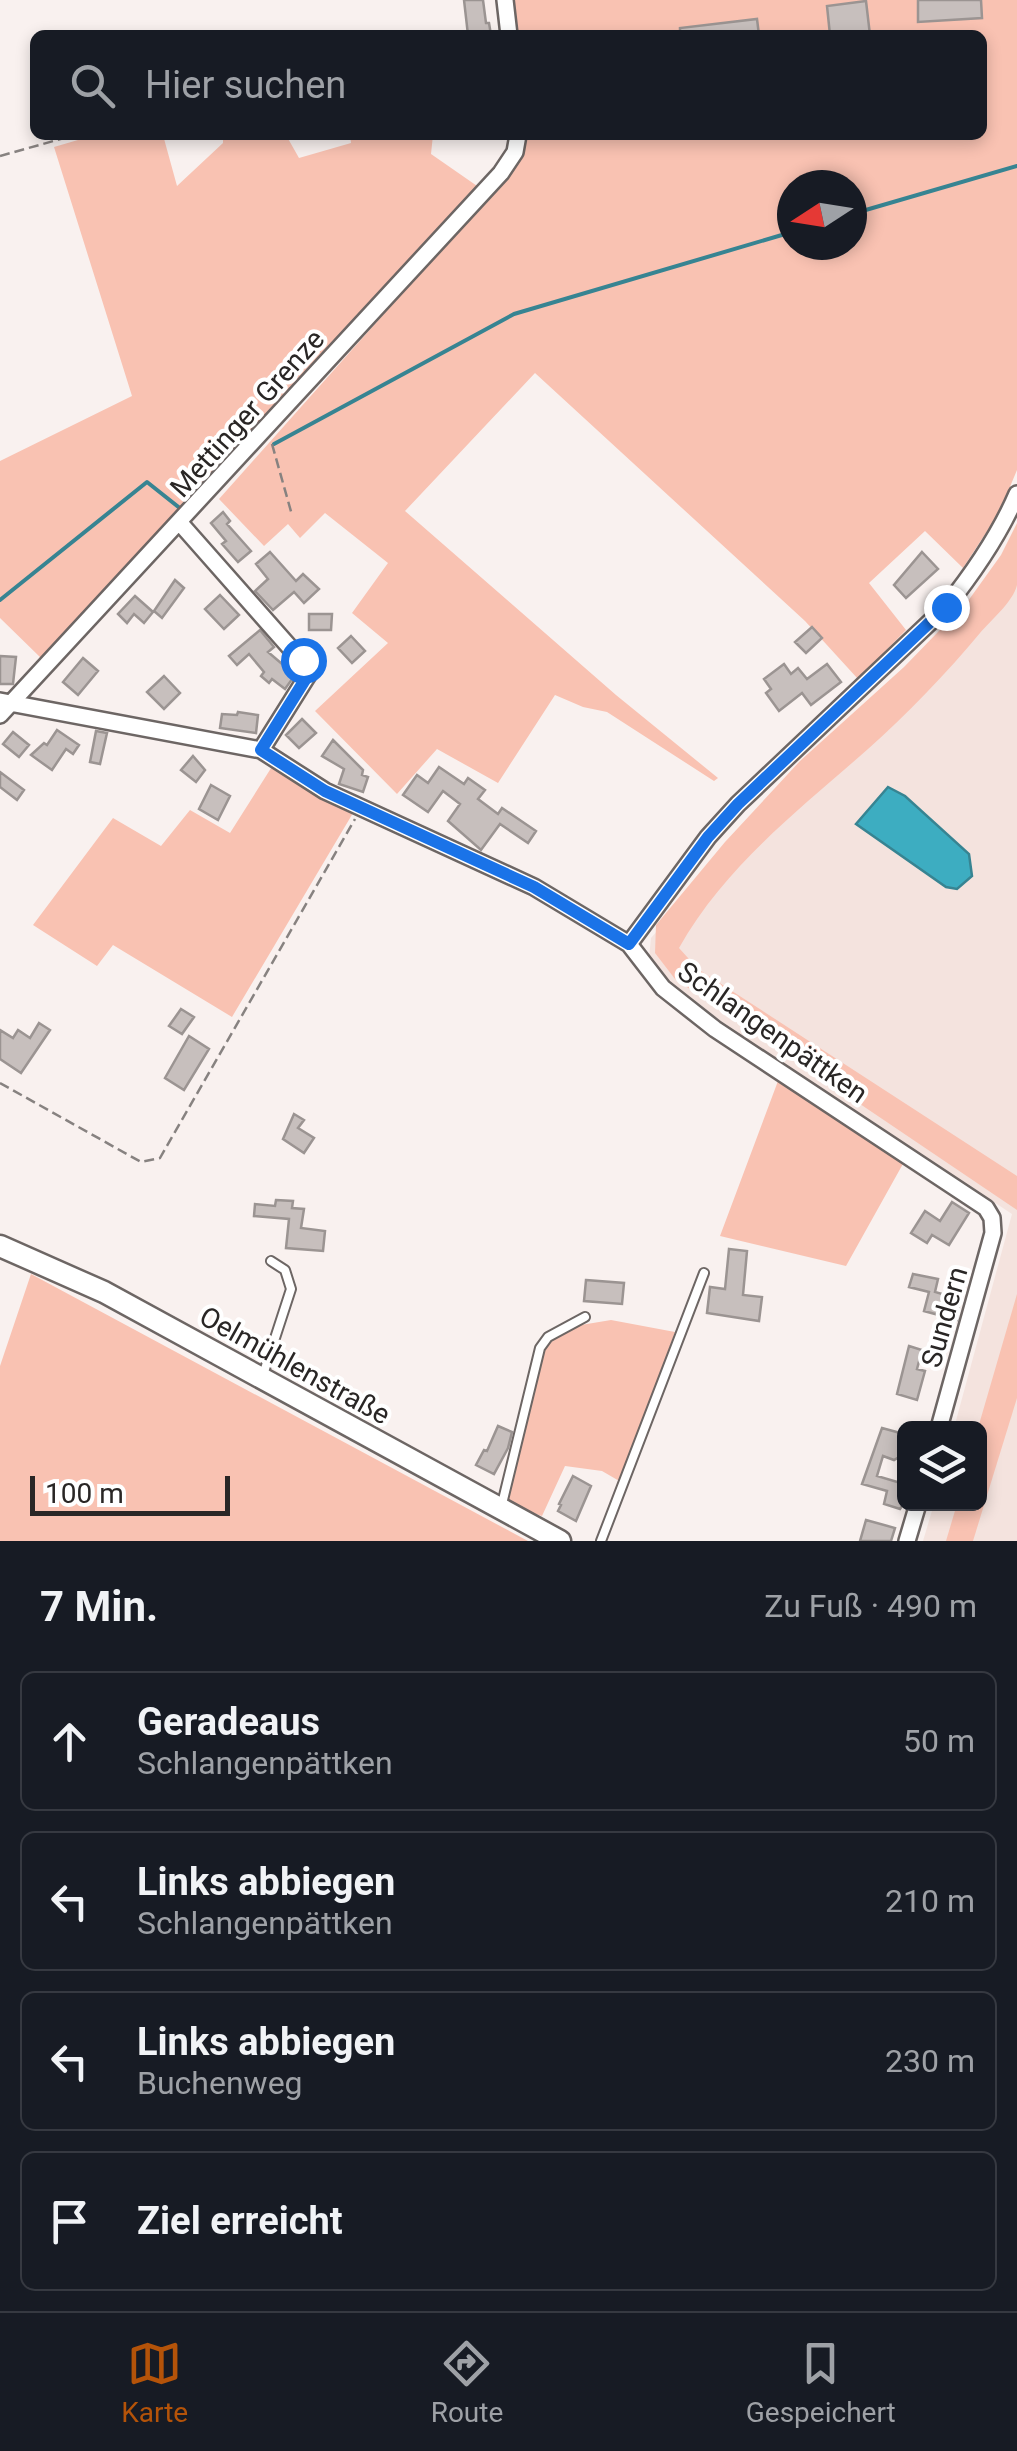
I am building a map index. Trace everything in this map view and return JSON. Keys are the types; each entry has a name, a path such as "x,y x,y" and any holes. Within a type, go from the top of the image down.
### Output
{"street":[{"path":"504,0 509,30"},
{"name":"Mettinger Grenze","path":"4,706 180,523 501,172 515,152 517,140"},
{"path":"629,944 708,837 738,804 946,607 974,571 1017,494"},
{"path":"180,523 308,668 308,675 261,750"},
{"name":"Schlangenpättken","path":"4,706 261,750 325,791 534,887 629,944 662,988 715,1029 928,1168 986,1208 992,1218"},
{"name":"Sundern","path":"941,1421 993,1234 992,1218"},
{"name":"Oelmühlenstraße","path":"0,1246 104,1292 560,1541"},
{"path":"908,1541 916,1511"}],"lane":[{"path":"262,1378 291,1289 285,1270 271,1261"},
{"path":"601,1541 704,1273"},
{"path":"500,1508 540,1348 548,1337 585,1317"}],"path":[{"path":"0,156 57,140"},
{"path":"267,428 292,515"},
{"path":"0,1083 141,1162 160,1158 356,818 369,811"}],"shaded area":[{"path":"510,0 1017,0 1017,470 999,513 963,568 925,531 869,583 906,630 858,679 805,621 535,373 405,511 616,695 718,778 714,781 607,712 555,695 498,783 437,749 397,794 315,711 388,643 352,613 388,563 325,513 300,538 288,524 264,546 219,499 513,169 522,140 987,140 987,30 514,30"},
{"path":"78,140 164,140 177,186 223,140 289,140 299,158 351,140 432,140 431,154 480,188 42,659 0,618 0,461 132,396 54,147"},
{"path":"1017,523 1017,585 1006,604 911,708 741,865 697,918 679,948 698,969 1017,1176 1017,1210 675,979 655,953 656,925 725,842 800,761 904,667 968,601 1001,555"},
{"path":"1017,563 1017,1541 923,1541 932,1511 987,1511 987,1421 956,1421 1012,1214 734,1031 669,981 649,958 651,938 726,851"},
{"path":"273,765 318,796 353,813 232,1017 113,945 97,966 33,925 113,818 161,846 190,810 230,833"},
{"path":"778,1081 904,1162 846,1266 720,1236"},
{"path":"31,1274 528,1541 0,1541 0,1366"},
{"path":"1017,1294 1017,1398 987,1496 987,1421 980,1421"},
{"path":"611,1320 675,1332 621,1482 602,1471 565,1466 542,1516 507,1504 547,1342 575,1326"},
{"path":"955,1511 982,1511 973,1541 946,1541"}],"water":[{"path":"888,787 905,796 969,854 972,876 957,889 946,887 856,824"}],"building":[{"path":"464,0 483,0 490,30 467,30"},
{"path":"918,0 981,0 982,18 918,22"},
{"path":"866,1 869,30 829,30 827,6"},
{"path":"757,19 758,30 680,30"},
{"path":"223,512 230,521 227,524 251,551 238,562 211,523"},
{"path":"270,552 296,581 303,574 319,589 304,603 294,592 273,610 255,591 268,579 256,564"},
{"path":"922,552 938,569 906,598 894,585"},
{"path":"175,580 184,588 162,618 154,611"},
{"path":"220,595 239,615 224,629 205,609"},
{"path":"135,596 153,612 144,623 134,614 127,623 118,614"},
{"path":"309,614 332,614 331,630 309,630"},
{"path":"812,627 822,638 806,653 795,642"},
{"path":"260,630 274,647 268,652 295,675 285,689 261,676 264,672 249,654 237,665 229,656"},
{"path":"351,636 365,651 352,663 338,648"},
{"path":"0,656 16,657 13,684 0,684"},
{"path":"83,658 98,671 78,695 63,682"},
{"path":"784,664 791,674 798,668 807,679 827,664 841,682 811,705 802,693 779,711 766,693 771,689 764,679"},
{"path":"164,676 180,693 164,709 147,692"},
{"path":"222,714 258,715 256,733 220,728"},
{"path":"302,719 316,733 299,748 286,735"},
{"path":"57,730 79,745 73,754 66,749 52,770 31,755 44,743 47,745"},
{"path":"96,731 107,733 100,764 90,762"},
{"path":"13,732 29,745 19,757 3,744"},
{"path":"333,740 368,777 363,792 339,784 344,769 322,756"},
{"path":"193,756 205,770 196,782 181,770"},
{"path":"439,767 464,784 468,778 485,790 478,799 498,814 502,808 536,831 528,843 500,824 481,850 448,821 460,804 443,791 428,812 403,795 417,775 428,783"},
{"path":"0,772 24,790 17,800 0,787"},
{"path":"211,785 230,796 218,820 199,809"},
{"path":"181,1009 194,1017 182,1034 169,1026"},
{"path":"39,1023 50,1030 21,1073 0,1059 0,1030 13,1038 18,1030 30,1038"},
{"path":"189,1036 209,1049 184,1090 165,1078"},
{"path":"294,1114 304,1120 298,1128 314,1138 304,1153 283,1139"},
{"path":"276,1200 293,1201 292,1208 304,1209 301,1228 325,1231 323,1251 286,1248 289,1219 254,1216 255,1204 275,1206"},
{"path":"952,1202 969,1213 949,1245 932,1235 927,1243 911,1233 925,1211 940,1221"},
{"path":"729,1249 747,1251 743,1295 762,1297 759,1321 707,1313 710,1287 725,1289"},
{"path":"913,1274 938,1279 935,1292 959,1299 957,1320 924,1311 929,1292 909,1287"},
{"path":"586,1280 624,1283 622,1304 584,1301"},
{"path":"909,1346 922,1350 917,1369 925,1371 917,1400 897,1394"},
{"path":"498,1426 512,1432 494,1474 476,1465"},
{"path":"882,1428 897,1432 897,1458 883,1456 877,1476 897,1482 897,1508 884,1504 887,1491 862,1484"},
{"path":"573,1476 591,1486 576,1521 558,1511"},
{"path":"866,1520 895,1528 891,1541 860,1541"}],"waterway":[{"path":"867,210 1017,166"},
{"path":"274,444 514,314 777,236"},
{"path":"0,600 147,482 181,509"}],"route":[{"path":"303,660 308,675 261,750 325,791 534,887 629,944 708,837 738,804 946,607"}]}
